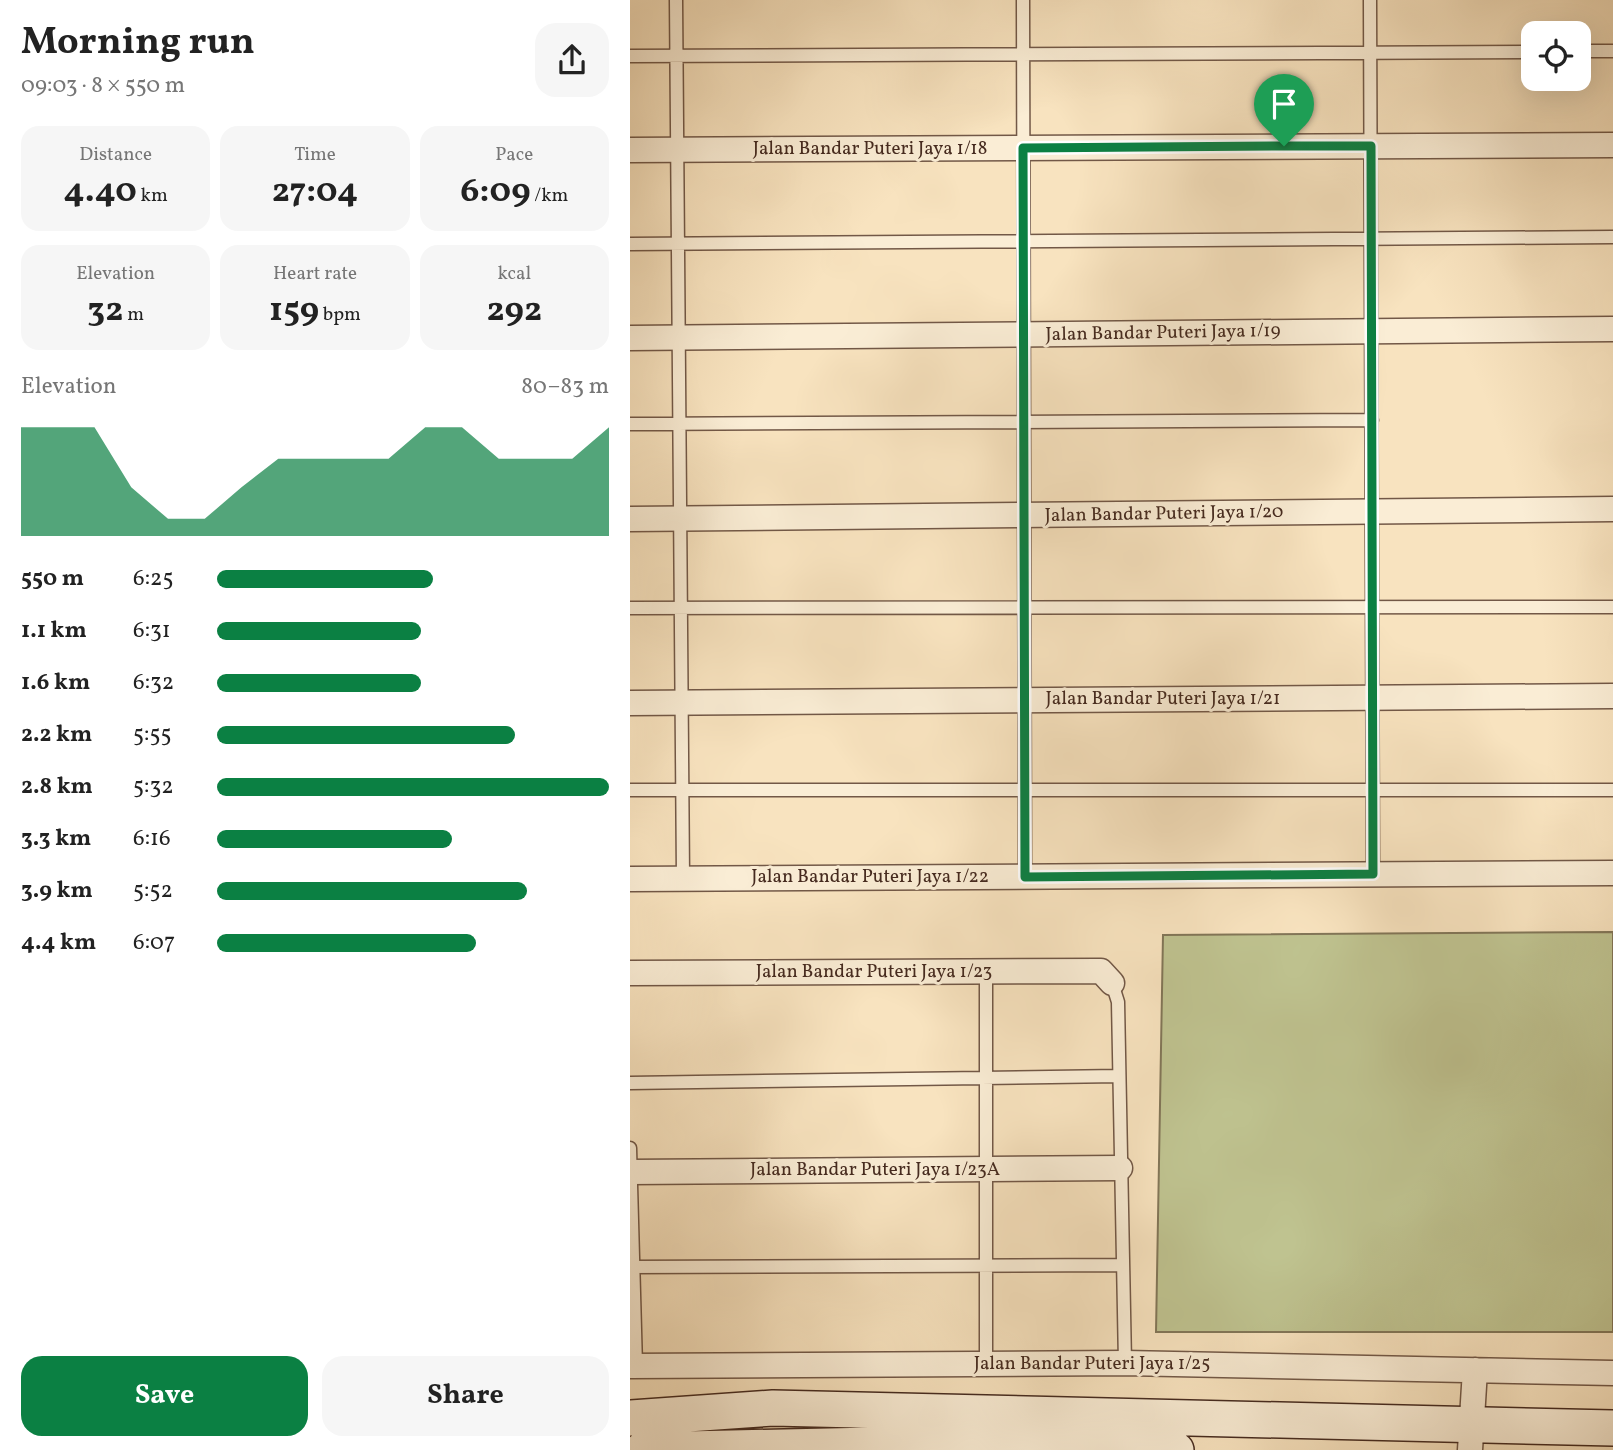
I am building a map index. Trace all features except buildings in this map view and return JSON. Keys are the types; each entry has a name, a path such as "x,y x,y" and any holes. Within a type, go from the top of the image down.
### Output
{"street":[{"name":"Jalan Bandar Puteri Jaya 1/18","path":"630,150 1613,145"},
{"name":"Jalan Bandar Puteri Jaya 1/19","path":"630,338 1613,329"},
{"name":"Jalan Bandar Puteri Jaya 1/20","path":"630,519 1613,509"},
{"name":"Jalan Bandar Puteri Jaya 1/21","path":"630,703 1613,696"},
{"name":"Jalan Bandar Puteri Jaya 1/22","path":"630,879 1613,873"},
{"name":"Jalan Bandar Puteri Jaya 1/23","path":"630,973 1101,971 1112,983"},
{"name":"Jalan Bandar Puteri Jaya 1/23A","path":"630,1172 1120,1168"},
{"name":"Jalan Bandar Puteri Jaya 1/25","path":"633,1366 1125,1363 1613,1373"},
{"path":"1470,1437 1475,1370"},
{"path":"630,1418 773,1408 1470,1437 1613,1428"},
{"path":"642,1450 918,1444 1176,1450"}],"lane":[{"path":"676,0 683,878"},
{"path":"1023,0 1025,877"},
{"path":"1370,0 1373,874"},
{"path":"1591,51 1613,51"},
{"path":"630,56 1521,52"},
{"path":"630,244 1613,237"},
{"path":"630,424 1372,420"},
{"path":"630,608 1613,607"},
{"path":"630,790 1613,790"},
{"path":"986,971 986,1364"},
{"path":"1112,983 1118,1002 1125,1363"},
{"path":"630,1083 1119,1076"},
{"path":"630,1148 633,1366"},
{"path":"631,1267 1121,1265"}],"green space":[{"path":"1613,932 1613,1332 1156,1332 1163,935"}],"route":[{"path":"1284,146 1371,146 1373,874 1025,877 1023,148 1284,146"}]}
